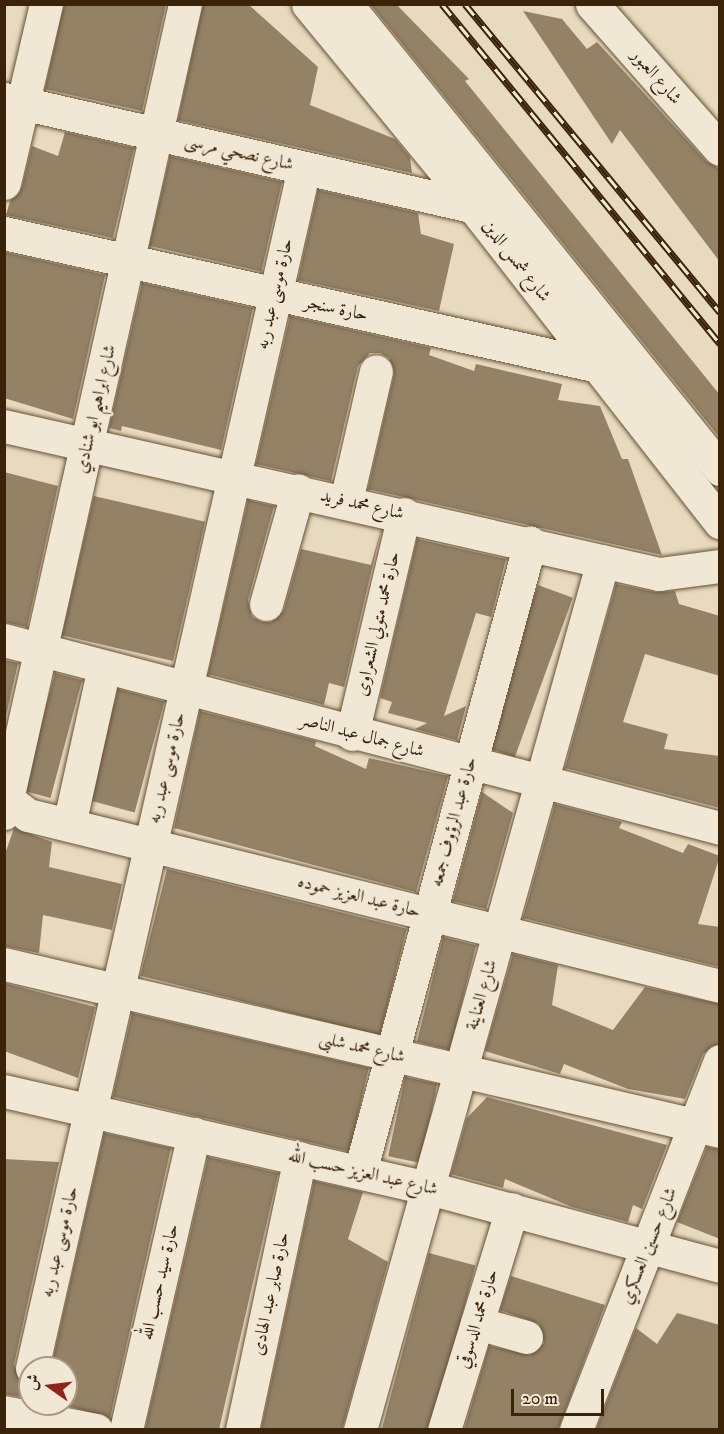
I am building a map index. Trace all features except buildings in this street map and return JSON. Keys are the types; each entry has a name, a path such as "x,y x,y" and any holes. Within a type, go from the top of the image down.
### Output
{"street":[{"path":"4,183 13,101 46,4"},
{"name":"شارع ابراهيم ابو شنادي","path":"5,804 88,444 185,4"},
{"name":"شارع شمس الدين","path":"308,4 473,206 720,522"},
{"name":"شارع شمس الدين","path":"346,4 720,469"},
{"name":"شارع العبور","path":"592,4 720,149"},
{"name":"شارع نصحي مرسى","path":"13,101 473,206"},
{"name":"حارة موسى عبد ربه","path":"35,1356 304,168"},
{"name":"حارة سنجر","path":"4,233 274,296 598,366"},
{"path":"346,501 376,370"},
{"name":"شارع محمد فريد","path":"4,426 298,490 659,574 720,566"},
{"path":"266,604 298,490"},
{"name":"حارة محمد متولي الشعراوى","path":"352,734 404,514"},
{"name":"حارة عبد الرؤوف جمعه","path":"360,1172 530,543"},
{"name":"شارع العناينة","path":"360,1430 603,561"},
{"name":"شارع جمال عبد الناصر","path":"4,640 352,734 720,828"},
{"path":"69,825 104,667"},
{"name":"حارة عبد العزيز حموده","path":"5,804 28,815 720,986"},
{"name":"شارع محمد شلبى","path":"4,964 708,1128"},
{"name":"شارع حسين العسكري","path":"576,1430 648,1246 708,1128 720,1061"},
{"name":"شارع عبد العزيز حسب الله","path":"4,1091 429,1188 720,1266"},
{"name":"حارة سيد حسب الله","path":"126,1430 194,1134"},
{"name":"حارة صابر عبد الهادى","path":"242,1430 300,1158"},
{"name":"حارة محمد الدسوقي","path":"444,1430 512,1209"},
{"path":"477,1323 526,1337"},
{"path":"14,1419 96,1430"}],"railway":[{"path":"442,4 720,344"},
{"path":"465,4 720,312"}]}
